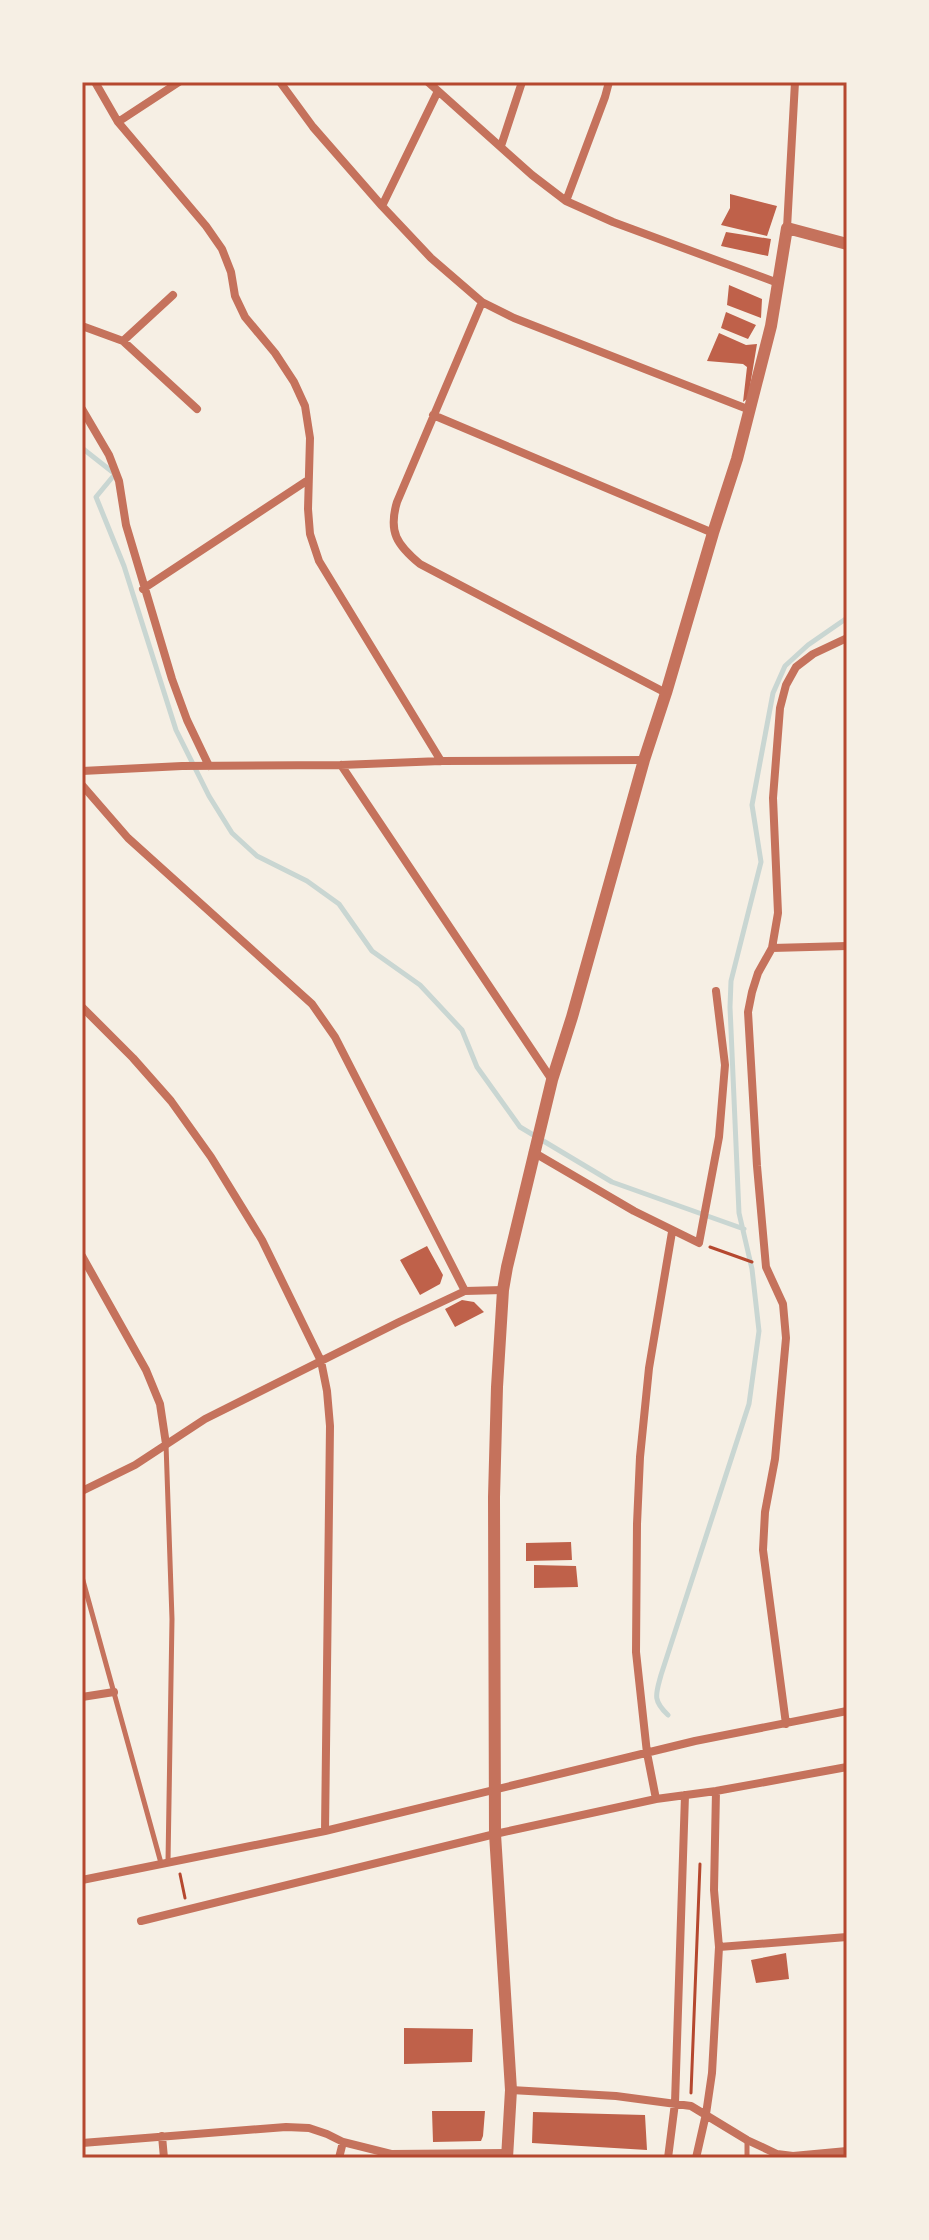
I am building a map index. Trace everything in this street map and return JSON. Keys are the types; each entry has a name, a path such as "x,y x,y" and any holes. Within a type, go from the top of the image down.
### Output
{"street":[{"path":"95,82 118,122 222,249 231,272 235,296 245,317 294,382 305,406 310,438 310,534 319,561 441,761"},
{"path":"118,122 179,82"},
{"path":"280,82 313,127 382,206 431,258 482,302 514,318 750,410"},
{"path":"428,82 532,175 566,201 613,222 778,283"},
{"path":"501,146 522,82"},
{"path":"566,201 609,82"},
{"path":"82,2143 286,2127 309,2128 343,2142 391,2154 507,2155 511,2090 495,1834 494,1497 503,1290 552,1080 644,760 737,459 771,326 787,228 795,82"},
{"path":"382,206 438,91"},
{"path":"787,228 847,244"},
{"path":"123,341 173,295"},
{"path":"482,302 397,502 392,519 395,537 405,552 420,564 666,693"},
{"path":"82,326 123,341 197,409"},
{"path":"82,409 109,455 119,481 126,525 143,589 177,693 206,766"},
{"path":"433,415 713,533"},
{"path":"143,589 308,480"},
{"path":"786,1724 763,1550 786,1338 783,1304 766,1267 748,1012 758,973 772,948 778,913 773,798 780,708 786,685 796,667 813,654 847,638"},
{"path":"82,771 182,766 644,760"},
{"path":"341,765 552,1080"},
{"path":"82,785 128,838 312,1004 335,1037 465,1291"},
{"path":"772,948 847,946"},
{"path":"535,1147 672,1232 703,1245 702,1232 719,1137 725,1065 716,991"},
{"path":"82,1007 171,1101 211,1157 262,1240 321,1361 330,1426 325,1831"},
{"path":"656,1799 647,1753 636,1652 640,1457 649,1368 672,1232"},
{"path":"82,1256 146,1370 160,1404 166,1444"},
{"path":"82,1491 135,1465 205,1419 465,1291 503,1290"},
{"path":"82,1697 114,1692"},
{"path":"82,1880 325,1831 713,1737 847,1711"},
{"path":"141,1921 495,1834 656,1799 847,1767"},
{"path":"696,2158 712,2073 719,1947 714,1890 716,1791"},
{"path":"668,2158 675,2103 685,1795"},
{"path":"719,1947 847,1937"},
{"path":"511,2090 675,2103 691,2106 777,2154 810,2155 847,2151"},
{"path":"162,2136 164,2158"},
{"path":"339,2158 343,2142"}],"lane":[{"path":"164,1863 172,1619 166,1444"},
{"path":"82,1577 164,1863"},
{"path":"747,2140 747,2158"}],"path":[{"path":"703,1245 755,1264"},
{"path":"691,2106 700,1855"},
{"path":"178,1860 187,1909"}],"building":[{"path":"730,194 777,206 767,236 721,225 730,208"},
{"path":"726,232 771,239 768,256 721,246"},
{"path":"729,285 762,299 761,318 727,305"},
{"path":"726,312 756,325 748,339 721,328"},
{"path":"719,333 746,345 757,344 748,398 743,402 747,367 707,361"},
{"path":"427,1246 443,1275 440,1284 420,1295 400,1260"},
{"path":"462,1300 474,1302 484,1312 455,1327 445,1309"},
{"path":"571,1542 572,1560 526,1561 526,1543"},
{"path":"534,1565 576,1566 578,1587 534,1588"},
{"path":"786,1953 789,1979 756,1983 751,1960"},
{"path":"404,2028 473,2029 472,2062 404,2064"},
{"path":"432,2111 485,2111 481,2141 433,2142"},
{"path":"533,2112 645,2115 647,2150 532,2143"}],"waterway":[{"path":"82,448 115,474 96,497 124,566 176,730 209,796 232,833 257,856 307,881 339,904 372,951 420,985 462,1030 477,1067 520,1127 612,1182 744,1229"},
{"path":"668,1715 657,1701 658,1687 749,1404 759,1331 752,1269 739,1213 730,1007 731,981 761,862 752,805 773,693 785,666 808,645 847,618"}]}
